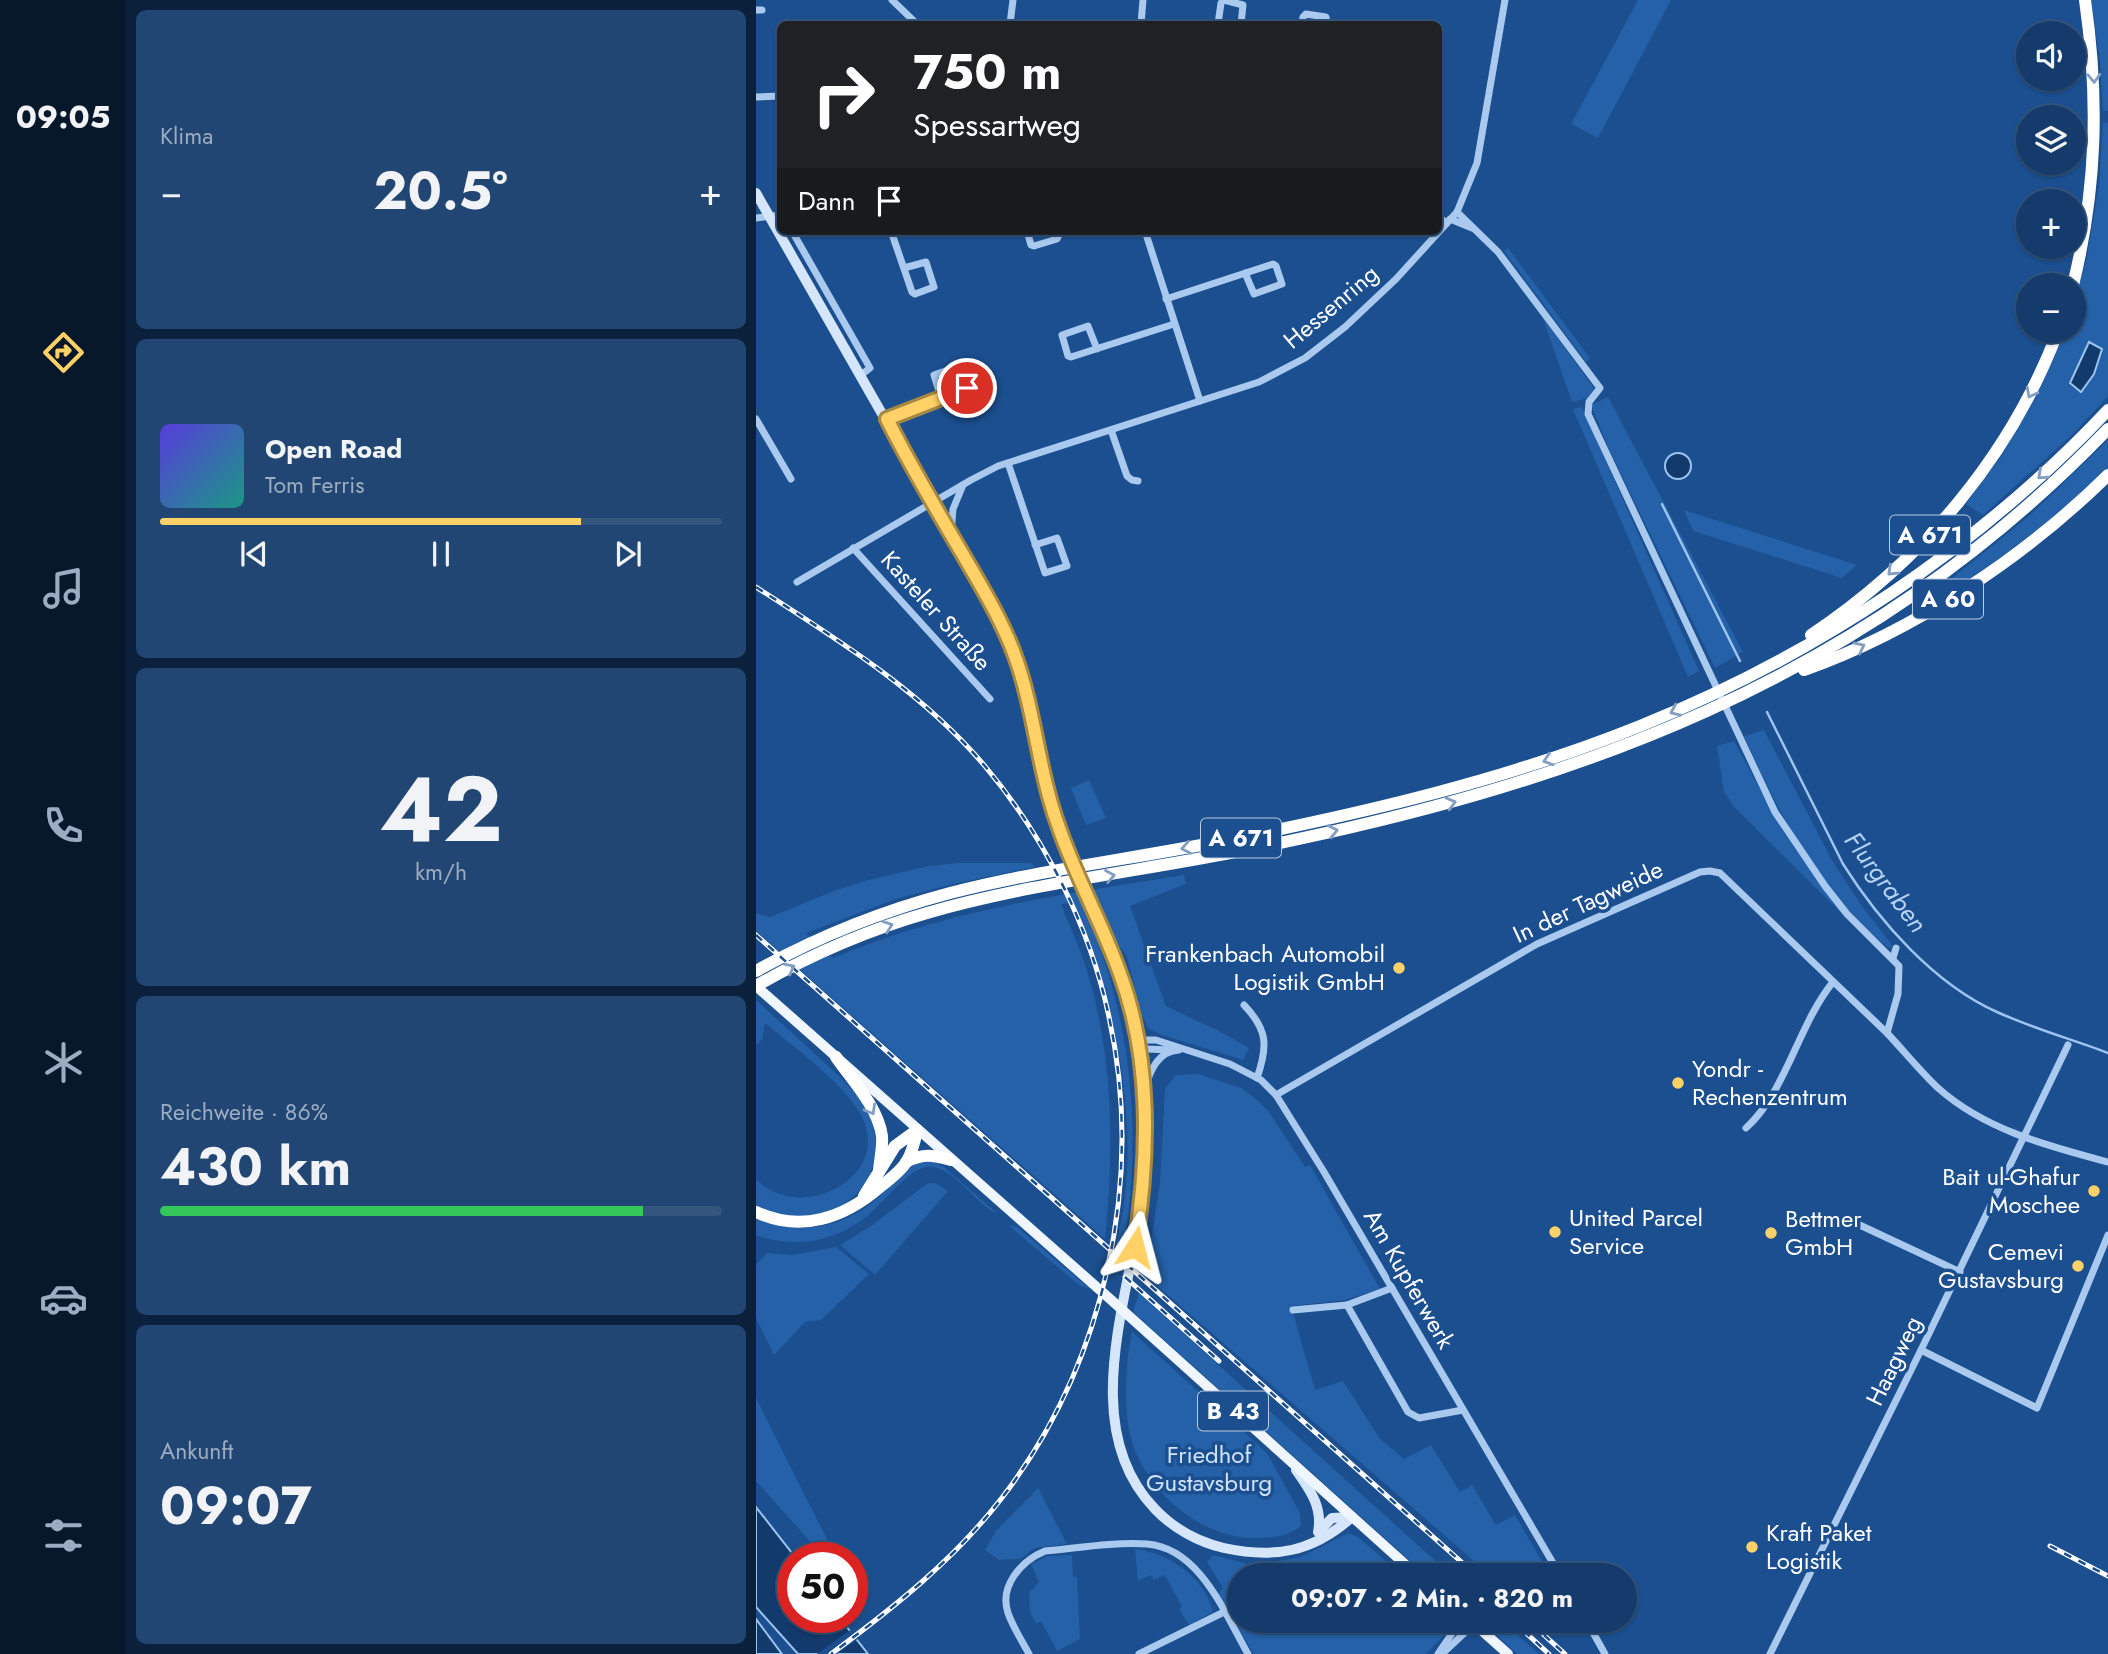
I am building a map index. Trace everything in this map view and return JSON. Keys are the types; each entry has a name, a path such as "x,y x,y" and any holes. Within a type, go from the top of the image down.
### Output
{"highway":[{"path":"2076,273 2088,214 2095,128 2093,63 2085,0"},
{"name":"A 671","path":"1737,682 1824,626 1885,578 1957,506 1997,452 2033,388 2053,343"},
{"name":"A 671","path":"756,971 814,941 894,910 981,886 1251,836 1468,784 1638,727 1737,682 1841,626 1935,564 2021,495 2108,410"},
{"name":"A 60","path":"1774,680 1861,631 1955,565 2038,497 2108,429"},
{"name":"A 60","path":"1774,680 1830,661 1863,646 1952,596 2033,540 2108,475"},
{"name":"A 671","path":"756,986 825,951 900,922 954,906 1254,849 1473,797 1548,774 1647,738 1774,680"},
{"path":"836,1057 873,1111 878,1123 882,1150 878,1170"},
{"path":"906,1162 917,1130"},
{"path":"860,1202 895,1146 917,1130"},
{"path":"756,1212 782,1221 812,1222 834,1217 860,1202 882,1186 906,1162 918,1156 929,1154 951,1160"}],"main road":[{"path":"756,193 777,231"},
{"path":"779,235 887,419 998,617 1015,655 1026,692 1046,791 1120,972 1133,1012 1144,1094 1145,1164 1132,1263 1114,1359 1115,1428 1122,1457 1136,1487 1160,1515 1189,1535 1209,1544 1241,1552 1279,1553 1301,1548 1352,1517"},
{"name":"B 43","path":"756,986 1404,1563"},
{"path":"1290,1461 1317,1503 1319,1536"},
{"path":"1484,1633 1508,1654"}],"street":[{"path":"892,0 914,21"},
{"path":"905,11 906,0"},
{"path":"1141,21 1143,0"},
{"path":"1218,21 1221,3 1224,0 1243,5 1241,21"},
{"name":"Hessenring","path":"1442,229 1457,212 1477,163 1505,0"},
{"path":"1010,21 1012,1"},
{"path":"1303,21 1306,14 1325,17 1326,21"},
{"path":"756,97 777,96"},
{"path":"1457,212 1498,252 1600,388 1589,401 1588,414 1775,812 1796,846 1847,914 1894,958 1900,973 1898,994 1887,1033"},
{"path":"756,218 777,215"},
{"path":"1442,218 1479,231"},
{"path":"794,235 870,368 861,375"},
{"path":"892,235 904,268 914,293 934,287 926,262 904,268"},
{"path":"1028,235 1034,246 1057,239 1059,235"},
{"path":"1146,235 1200,401"},
{"name":"Hessenring","path":"933,502 963,484 1008,463 1259,382 1305,358 1345,327 1436,235"},
{"path":"1166,299 1275,264 1282,284 1254,294 1245,274"},
{"path":"1097,349 1088,326 1062,335 1069,357 1097,349 1174,324"},
{"path":"887,419 967,388 959,366 934,375 941,398"},
{"path":"756,419 791,479"},
{"path":"1111,430 1125,472 1131,480 1138,481"},
{"path":"1008,463 1035,545 1045,573 1067,566 1057,538 1035,545"},
{"path":"951,533 953,509 963,484"},
{"name":"Kasteler Straße","path":"797,582 933,502"},
{"name":"Kasteler Straße","path":"853,548 990,699"},
{"name":"In der Tagweide","path":"1276,1095 1537,944 1700,872 1710,871 1720,873 1952,1099 1976,1115 2024,1138 2108,1161"},
{"path":"1894,958 1896,948"},
{"path":"1746,1128 1765,1107 1816,1006 1833,982"},
{"path":"1244,1005 1262,1029 1264,1036 1264,1053 1257,1078"},
{"name":"Am Kupferwerk","path":"1138,1040 1147,1049 1183,1049"},
{"name":"Am Kupferwerk","path":"1138,1040 1156,1040 1218,1059 1257,1078 1276,1095 1553,1563"},
{"name":"Haagweg","path":"1770,1654 1960,1272 2068,1045"},
{"path":"1144,1094 1153,1066 1171,1050"},
{"path":"1849,1220 1960,1272"},
{"path":"1921,1350 2037,1408 2108,1236"},
{"path":"1293,1310 1347,1305 1392,1289"},
{"path":"1347,1305 1412,1416 1419,1419 1463,1409"},
{"path":"1029,1654 1007,1612 1008,1589 1021,1566 1032,1556 1045,1551 1135,1544 1161,1547 1194,1567 1248,1654"},
{"path":"1139,1654 1224,1612"},
{"path":"1440,1654 1453,1633"},
{"path":"1440,1654 1456,1647 1465,1633"},
{"path":"1593,1633 1605,1654"}],"green space":[{"path":"1638,0 1671,0 1598,138 1571,124"},
{"path":"2091,0 2108,0 2108,111 2103,111 2100,61"},
{"path":"2103,122 2108,123 2108,396 2073,434 1983,515 1966,504 2002,455 2040,389 2060,343 2086,343 2086,273 2082,273 2099,185"},
{"path":"1508,248 1590,358 1586,362 1504,251"},
{"path":"1543,318 1594,388 1588,398 1572,402"},
{"path":"1608,397 1743,652 1715,668 1609,449 1591,405"},
{"path":"1582,407 1699,671 1688,677 1573,409"},
{"path":"2108,440 2108,468 2089,486 1993,563 1950,591 1945,591 1945,584 2029,516"},
{"path":"1684,510 1857,565 1842,578 1693,531"},
{"path":"1764,730 1833,862 1892,945 1890,948 1862,924 1825,882 1780,812 1744,736"},
{"path":"1734,741 1782,830 1829,896 1893,964 1735,808 1724,792 1717,746"},
{"path":"1089,780 1106,818 1086,825 1071,788"},
{"path":"959,863 1031,863 1035,867 896,899 806,933 833,958 918,927 962,916 1050,897 1184,875 1186,884 1130,906 1166,1006 1249,1048 1243,1060 1162,1035 1148,1028 1141,1013 1127,957 1109,931 1099,900 1081,902 1112,986 1129,1075 1132,1165 1122,1255 1115,1248 1124,1207 1127,1163 1127,1118 1122,1072 1103,983 1074,903 1061,904 1079,947 1097,1007 1107,1073 1110,1172 1105,1239 756,931 756,913 770,917 868,880 929,866"},
{"path":"756,1000 848,1085 867,1110 873,1125 875,1157 864,1185 847,1202 815,1216 792,1218 756,1207 756,1179 774,1192 794,1197 816,1196 836,1189 853,1176 864,1160 868,1140 862,1117 832,1079 765,1023 762,1040 756,1045"},
{"path":"1198,1074 1241,1088 1269,1112 1305,1167 1310,1165 1380,1289 1345,1300 1291,1306 1315,1390 1343,1381 1380,1439 1404,1459 1431,1445 1460,1492 1472,1485 1496,1525 1515,1515 1543,1563 1476,1563 1146,1276 1160,1182 1165,1089 1176,1075"},
{"path":"919,1162 934,1162 944,1167 998,1214 982,1204 943,1170 926,1167 908,1177 867,1216 842,1232 800,1242 785,1242 756,1235 756,1219 807,1228 823,1226 854,1215"},
{"path":"928,1183 935,1183 948,1191 875,1275 840,1245 871,1226"},
{"path":"1008,1225 1017,1227 1090,1289 1079,1285"},
{"path":"836,1247 869,1274 821,1320 805,1322 774,1355 756,1318 756,1265 767,1253 793,1255"},
{"path":"1139,1293 1438,1563 1413,1563 1133,1312"},
{"name":"Friedhof Gustavsburg","path":"1132,1332 1267,1453 1300,1513 1301,1526 1287,1534 1267,1538 1241,1537 1202,1524 1168,1500 1143,1467 1130,1435 1126,1375"},
{"path":"756,1398 828,1542 811,1542 756,1481"},
{"path":"1038,1488 1067,1544 1035,1548 1020,1559 999,1560 985,1550 995,1532"},
{"path":"1348,1533 1358,1537 1388,1563 1257,1563 1301,1557"},
{"path":"1135,1549 1173,1561 1184,1569 1202,1588 1213,1612 1189,1625 1165,1575 1154,1580 1151,1575 1138,1581"},
{"path":"1072,1555 1073,1577 1077,1577 1080,1639 1057,1651 1041,1621 1036,1624 1030,1612 1029,1593 1039,1582 1031,1564 1048,1556"},
{"path":"1213,1555 1244,1563 1227,1563 1227,1609 1218,1594 1223,1588 1207,1562"},
{"path":"1241,1633 1445,1633 1426,1654 1254,1654"},
{"path":"1495,1633 1515,1633 1539,1654 1517,1654"}],"shaded area":[{"path":"2089,342 2102,349 2094,374 2081,392 2070,383"},
{"path":"1678,453 1687,457 1691,466 1687,475 1678,479 1669,475 1665,466 1669,457"},
{"path":"756,1507 783,1542 777,1542 777,1630 756,1607"},
{"path":"756,1619 782,1654 756,1654"},
{"path":"779,1633 852,1633 868,1654 798,1654"}],"pier":[{"path":"846,1633 855,1633 859,1638 837,1654 817,1654"}],"waterway":[{"name":"Flurgraben","path":"1662,504 1740,661"},
{"name":"Flurgraben","path":"1767,712 1843,864 1873,907 1910,949 1951,985 1974,1000 2024,1023 2108,1053"}],"railway":[{"path":"756,587 847,647 905,690 959,738 1006,792 1062,883 1090,949 1109,1017 1119,1080 1122,1143 1118,1207 1107,1270 1090,1332 1066,1391 1037,1447 982,1522 921,1582 831,1654"},
{"path":"756,935 1462,1563"},
{"path":"1125,1277 1219,1361"},
{"path":"2050,1546 2108,1576"},
{"path":"1526,1633 1549,1654"},
{"path":"1544,1635 1565,1654"}],"place":[{"name":"Frankenbach Automobil Logistik GmbH","path":"1399,968"},
{"name":"Yondr - Rechenzentrum","path":"1678,1083"},
{"name":"Bait ul-Ghafur Moschee","path":"2094,1191"},
{"name":"United Parcel Service","path":"1555,1232"},
{"name":"Bettmer GmbH","path":"1771,1233"},
{"name":"Cemevi Gustavsburg","path":"2078,1266"},
{"name":"Kraft Paket Logistik","path":"1752,1547"}],"route":[{"path":"967,388 887,419 998,617 1015,655 1026,692 1046,791 1068,850 1108,940 1133,1012 1141,1062 1146,1137 1135,1247"}]}
